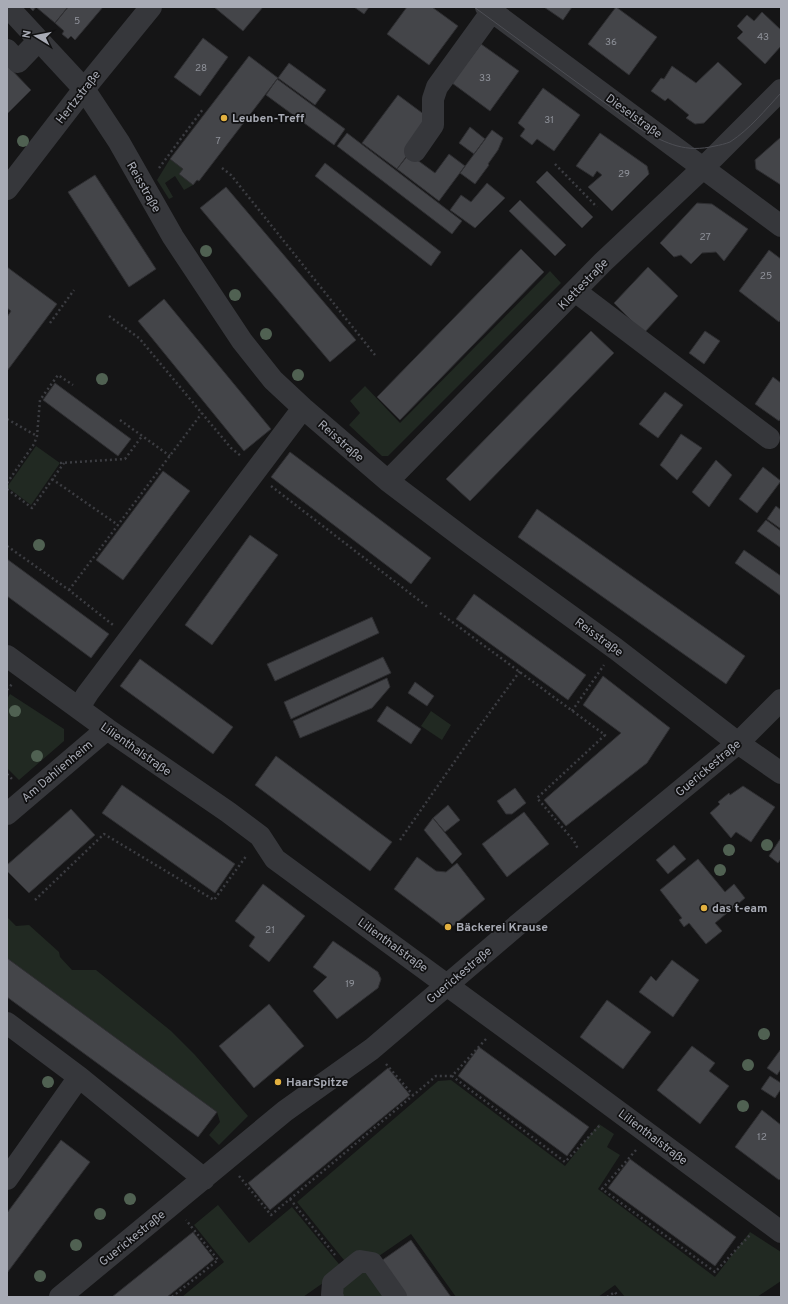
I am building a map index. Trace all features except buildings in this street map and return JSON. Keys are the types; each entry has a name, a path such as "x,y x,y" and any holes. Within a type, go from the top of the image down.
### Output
{"street":[{"name":"Reisstraße","path":"8,7 84,89 119,142 173,237 242,341 273,380 303,408 388,481 470,543 616,649 738,743 781,773"},
{"name":"Hertzstraße","path":"7,189 84,89 151,7"},
{"path":"415,151 433,125 433,99 437,87 489,9"},
{"name":"Dieselstraße","path":"489,9 704,167 781,226"},
{"path":"7,50 18,62 39,40"},
{"name":"Klettestraße","path":"388,481 603,262 704,167 781,90"},
{"path":"575,291 769,438"},
{"path":"79,707 303,408"},
{"name":"Lilienthalstraße","path":"7,656 228,812 260,836 275,859 500,1023 773,1226"},
{"name":"Guerickestraße","path":"60,1297 285,1112 372,1048 738,743 781,700"},
{"name":"Am Dahlienheim","path":"7,814 107,728"},
{"path":"7,1023 79,1077 204,1179"},
{"path":"7,1179 79,1077"},
{"path":"333,1297 334,1283 360,1261 372,1263 396,1297"}],"path":[{"path":"145,188 203,109"},
{"path":"555,164 597,207"},
{"path":"222,168 231,175 375,355"},
{"path":"50,323 74,290"},
{"path":"109,316 139,338 231,448 256,471 428,608"},
{"path":"7,483 34,444 37,436 40,400 58,375 73,385"},
{"path":"68,590 202,413"},
{"path":"7,419 37,436"},
{"path":"120,420 170,456"},
{"path":"7,489 32,508 62,463 125,459 142,436"},
{"path":"52,479 118,525"},
{"path":"7,546 68,590 130,638"},
{"path":"440,613 605,735 537,798 574,841 589,866"},
{"path":"572,711 616,649"},
{"path":"400,840 469,741 520,672"},
{"path":"35,900 104,834 214,900 260,836"},
{"path":"452,1076 500,1023"},
{"path":"372,1048 413,1095"},
{"path":"226,1160 271,1215 436,1076 452,1076 565,1162 615,1109"},
{"path":"650,1134 602,1189 715,1272 773,1226"},
{"path":"290,1199 348,1271"},
{"path":"172,1297 218,1260 173,1204"},
{"path":"607,1297 615,1292 618,1297"}],"shaded area":[{"path":"170,159 183,169 179,174 193,185 184,190 175,176 165,183 173,197 169,199 157,180"},
{"path":"550,271 561,283 388,456 382,456 349,425 360,413 350,401 365,386 400,423"},
{"path":"36,446 60,463 31,505 7,487"},
{"path":"10,694 64,729 64,741 19,780 7,768 7,699"},
{"path":"431,711 451,725 442,740 421,726"},
{"path":"7,917 16,926 29,925 59,952 60,957 72,970 96,970 171,1031 195,1055 248,1116 219,1145 209,1135 220,1122 217,1112 7,958"},
{"path":"451,1080 565,1166 599,1124 614,1134 607,1147 620,1155 598,1189 715,1277 750,1232 781,1252 781,1281 757,1297 625,1297 615,1285 598,1297 456,1297 411,1234 376,1258 348,1265 297,1202 438,1081"},
{"path":"218,1205 249,1243 292,1207 343,1269 303,1297 182,1297 224,1262 194,1225"},
{"path":"361,1272 373,1272 389,1297 343,1297 343,1286"}],"tram line":[{"path":"474,7 642,130 677,146 686,148 705,148 730,142 751,125 781,93"}],"place":[{"name":"Leuben-Treff","path":"224,118"},
{"name":"das t-eam","path":"704,908"},
{"name":"Bäckerei Krause","path":"448,927"},
{"name":"HaarSpitze","path":"278,1082"}]}
